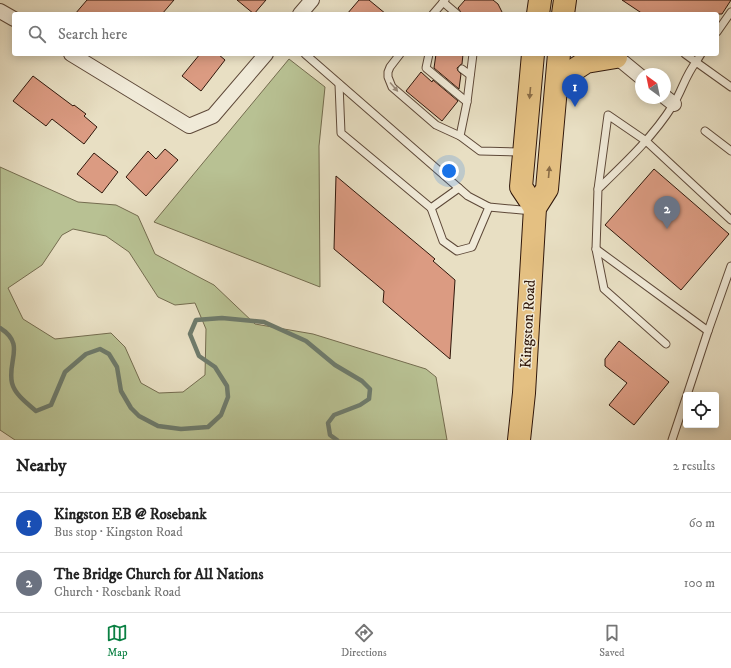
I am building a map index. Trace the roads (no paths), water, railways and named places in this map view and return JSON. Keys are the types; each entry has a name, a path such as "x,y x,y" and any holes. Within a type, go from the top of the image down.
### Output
{"main road":[{"path":"538,12 540,0"},
{"path":"533,56 521,187 535,210"},
{"name":"Kingston Road","path":"519,440 524,393 535,210 547,189 558,56"},
{"path":"557,81 586,62 610,56"}],"street":[{"path":"302,12 312,0"},
{"path":"0,11 12,18"},
{"path":"74,56 189,126 213,116 264,56"},
{"path":"615,56 635,72"}],"lane":[{"path":"435,12 444,1 455,12"},
{"path":"719,29 731,12"},
{"path":"307,56 468,196 489,207 535,210"},
{"path":"398,56 388,72 388,77 392,87 436,125 460,136 480,151 525,152"},
{"path":"429,56 426,68 467,102"},
{"path":"460,136 467,102 473,56"},
{"path":"688,56 731,87"},
{"path":"671,98 700,56"},
{"path":"462,69 470,75"},
{"path":"339,84 341,133 432,208 443,241 457,251 472,247 489,207"},
{"path":"598,189 646,141 668,104"},
{"path":"666,344 604,289 596,250 598,189 608,115 646,141 731,220"},
{"path":"705,131 731,151"},
{"path":"432,208 459,188"},
{"path":"596,250 708,331"},
{"path":"687,392 731,266"},
{"path":"672,440 683,405"}],"waterway":[{"path":"0,328 8,334 14,347 11,375 12,383 22,399 36,411 51,405 65,372 86,354 100,349 109,354 117,367 121,391 131,408 139,416 158,426 181,429 208,427 221,415 228,397 227,386 215,367 199,356 190,334 196,320 222,318 264,322 306,341 335,365 362,381 370,389 369,399 360,405 334,415 328,423 330,435 337,440"}],"place":[{"name":"Kingston EB @ Rosebank","path":"575,107"},
{"name":"The Bridge Church for All Nations","path":"667,229"}]}
